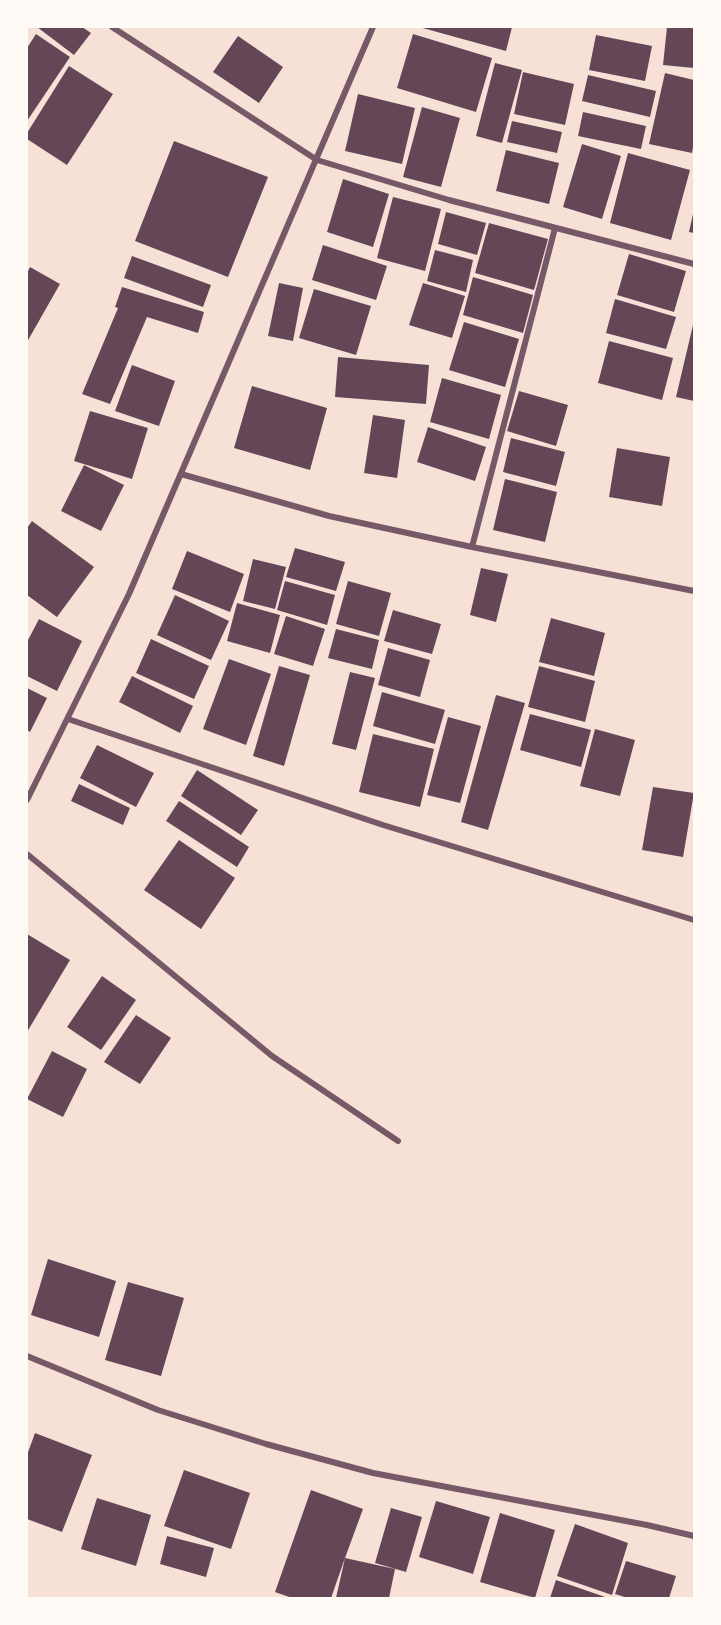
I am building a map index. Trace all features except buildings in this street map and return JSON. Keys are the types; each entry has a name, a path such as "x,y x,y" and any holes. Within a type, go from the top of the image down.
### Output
{"street":[{"path":"112,27 316,160 449,200 694,264"},
{"path":"27,800 129,594 373,27"},
{"path":"472,548 555,228"},
{"path":"181,474 328,516 472,548 694,591"},
{"path":"68,719 383,825 694,920"},
{"path":"27,854 272,1056 398,1141"},
{"path":"27,1356 158,1410 266,1444 373,1473 694,1536"}]}
